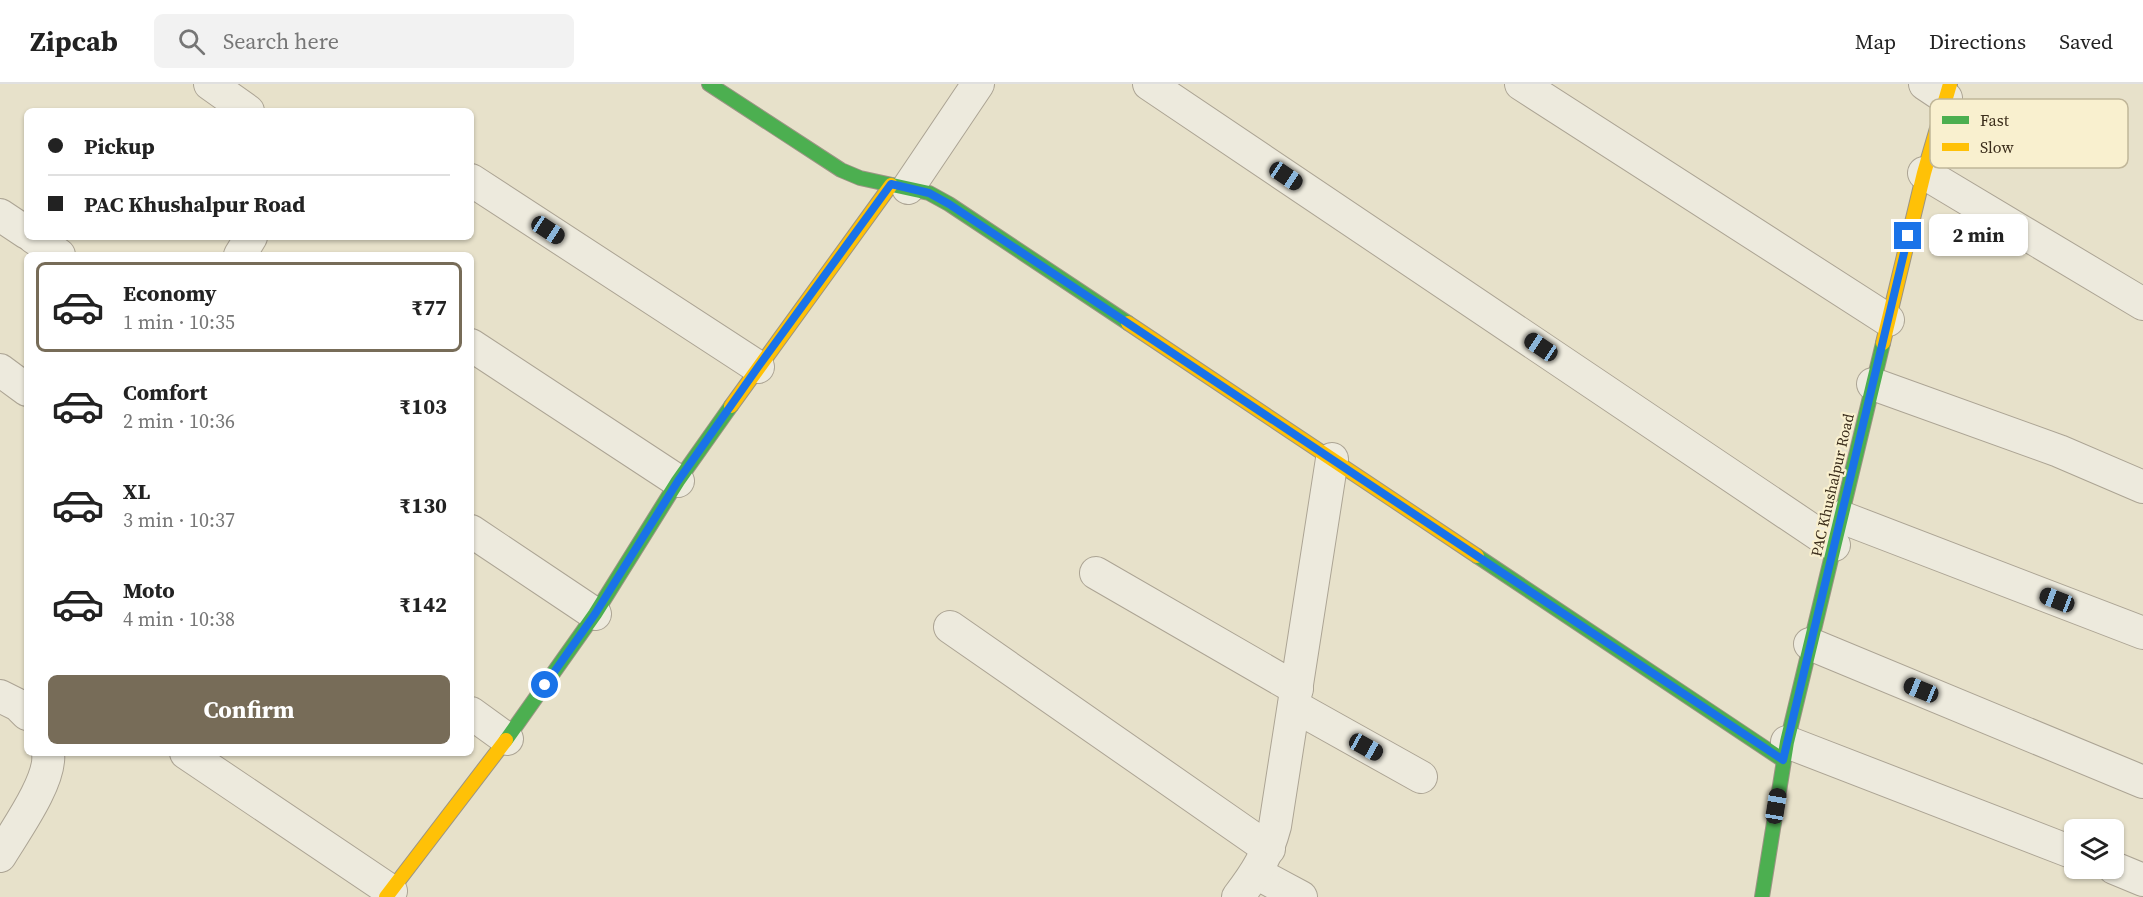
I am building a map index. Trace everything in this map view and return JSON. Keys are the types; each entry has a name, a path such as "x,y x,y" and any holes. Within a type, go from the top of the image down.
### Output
{"street":[{"path":"210,84 244,108"},
{"path":"709,84 841,170 860,178 929,193 949,204 1332,459 1785,751 2064,849"},
{"path":"190,756 388,894 507,739 595,614 678,481 758,367 978,84"},
{"path":"1149,84 1838,531 2143,633"},
{"path":"1521,84 1888,320"},
{"name":"PAC Khushalpur Road","path":"1762,897 1785,751 1930,138"},
{"path":"1923,173 2143,304"},
{"path":"474,182 758,367"},
{"path":"0,215 24,231"},
{"path":"38,240 56,252"},
{"path":"474,347 678,481"},
{"path":"0,370 24,388"},
{"path":"1873,384 2059,451 2143,487"},
{"path":"1254,873 1275,826 1332,459"},
{"path":"474,533 595,614"},
{"path":"1096,573 1421,777"},
{"path":"950,627 1254,873 1301,897"},
{"path":"1810,644 2143,782"},
{"path":"474,715 507,739"},
{"path":"0,856 41,787 49,762 48,756"},
{"path":"2124,872 2143,880"}],"traffic: fast":[{"path":"709,84 841,170 860,178 929,193 949,204 1128,323"},
{"path":"1762,897 1787,742 1883,343"},
{"path":"506,740 595,614 678,481 731,406"},
{"path":"1477,556 1783,760"}],"traffic: slow":[{"path":"1946,99 1950,84"},
{"path":"1883,343 1930,152"},
{"path":"731,406 891,185"},
{"path":"1128,323 1477,556"},
{"path":"386,897 506,740"}],"route":[{"path":"545,685 595,614 678,481 891,184 929,193 949,204 1783,760 1908,236"}]}
